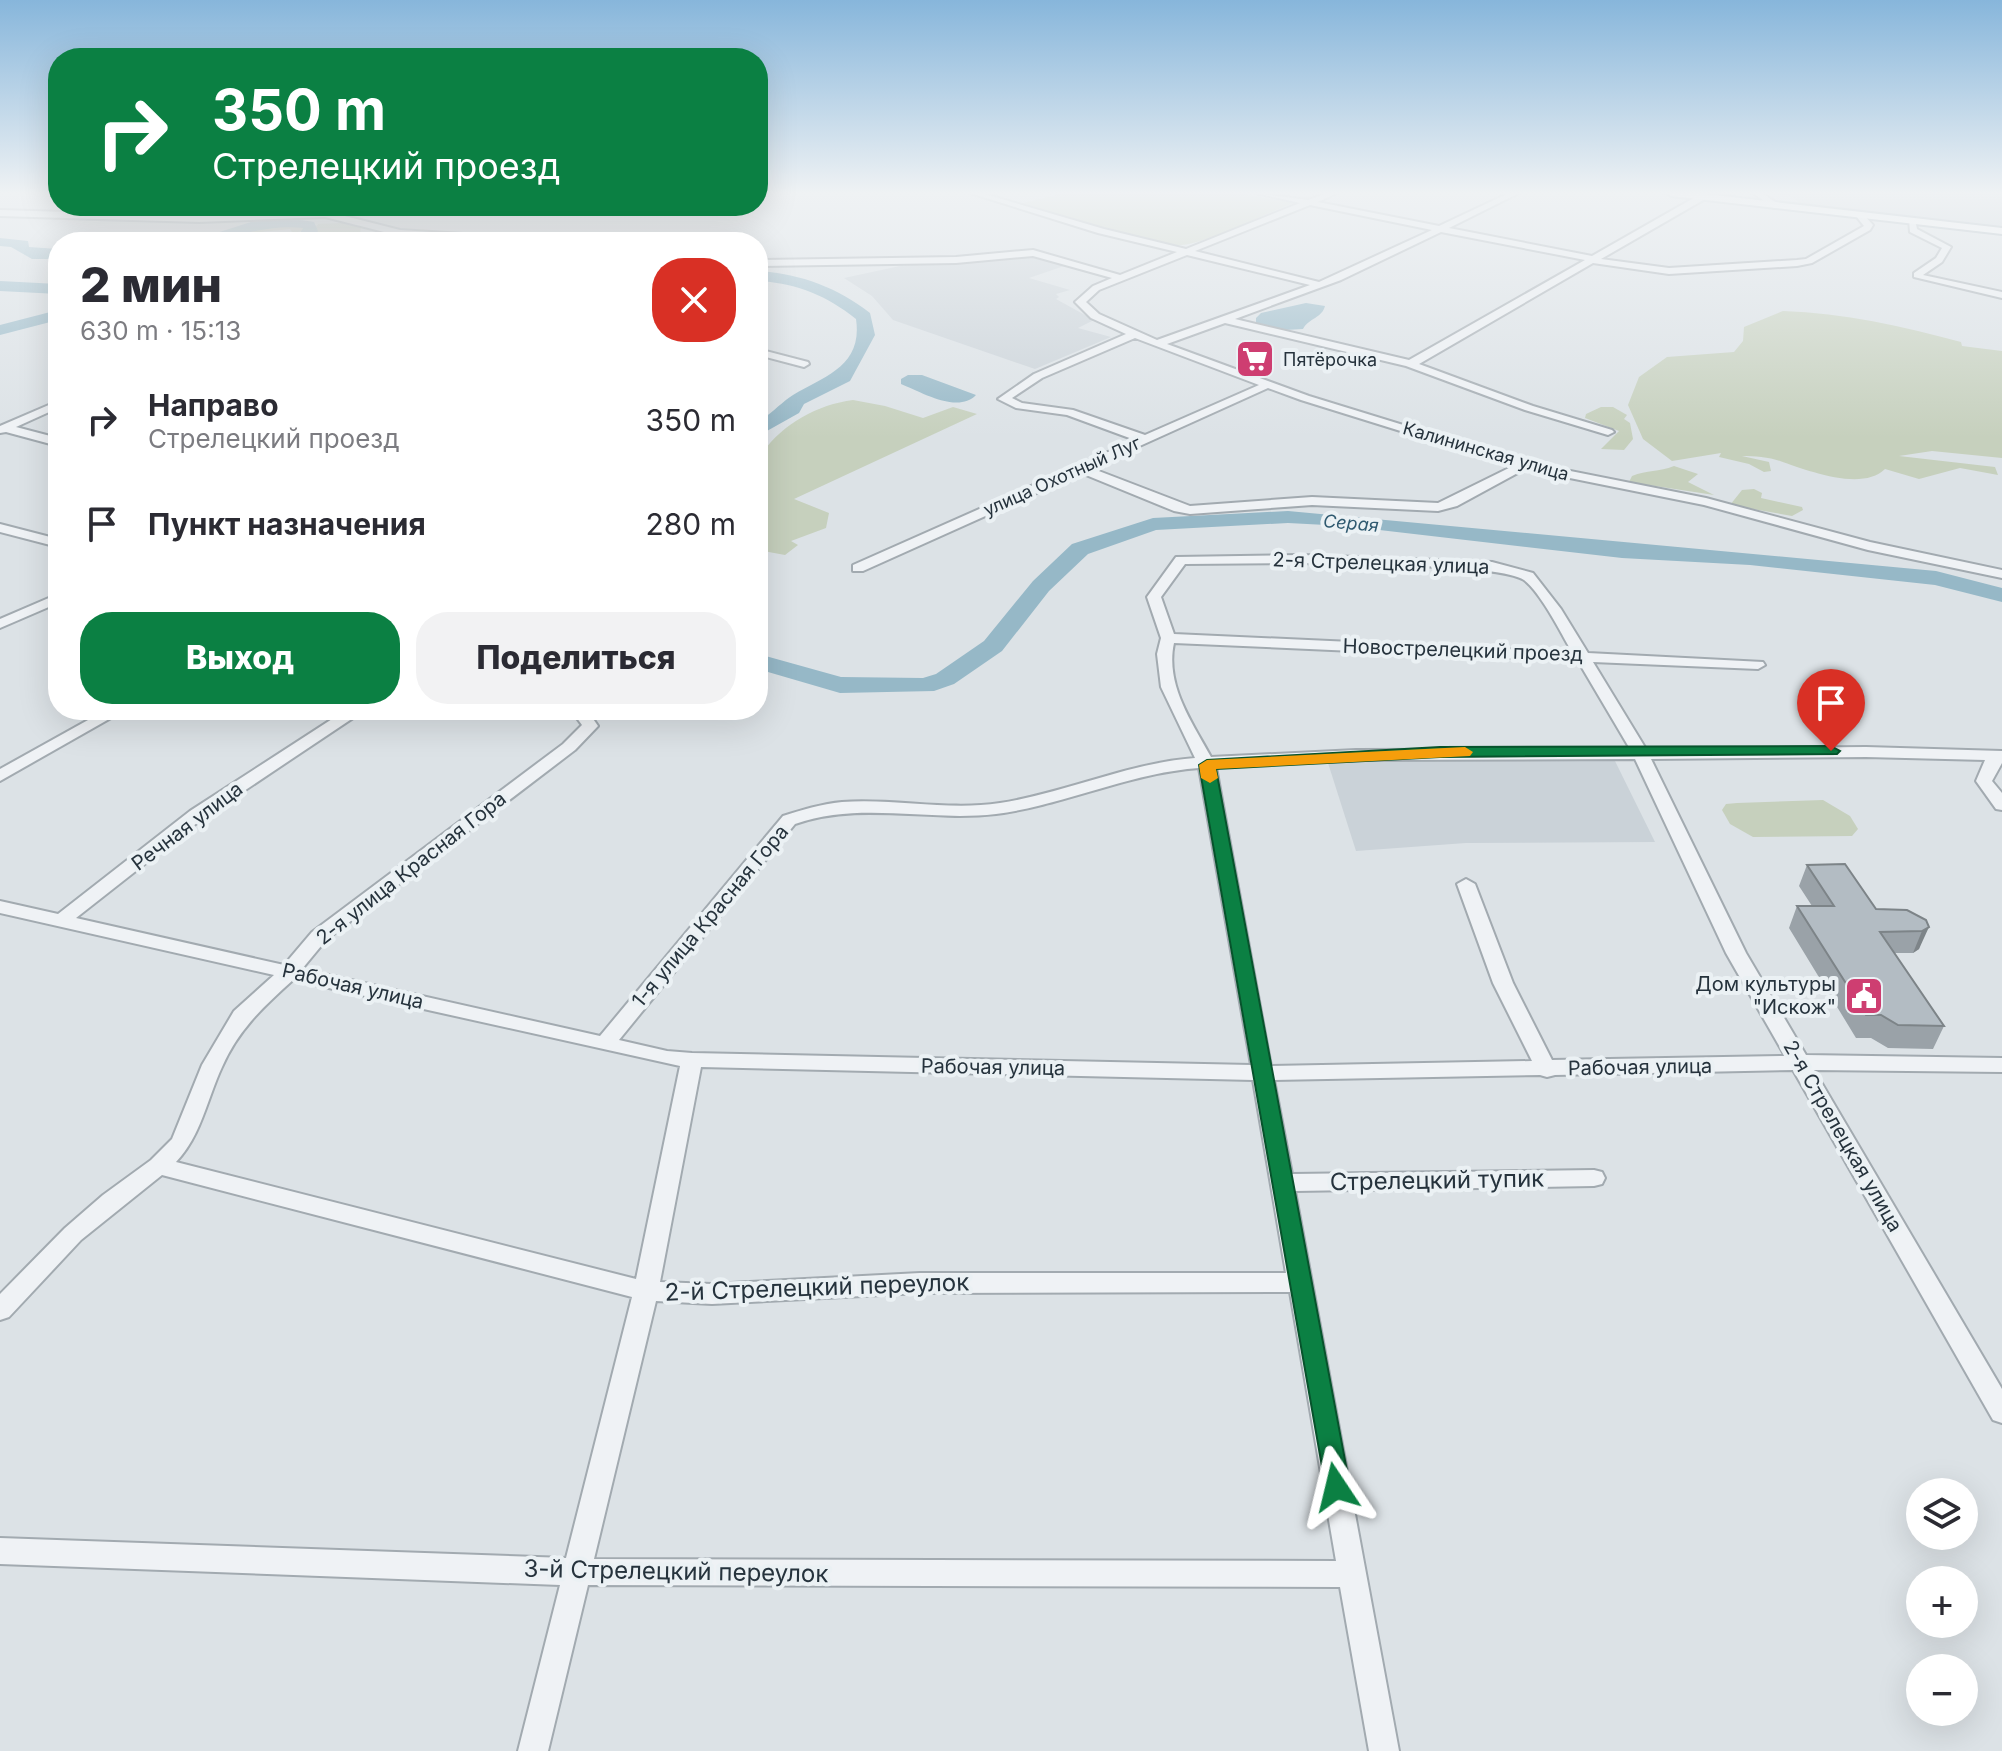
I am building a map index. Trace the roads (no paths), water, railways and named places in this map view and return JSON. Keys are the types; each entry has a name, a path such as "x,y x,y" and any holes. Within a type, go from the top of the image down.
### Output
{"street":[{"path":"1109,275 1121,278 1129,275"},
{"path":"1280,275 1318,284"},
{"path":"1157,344 1338,275"},
{"path":"1410,364 1570,275"},
{"path":"1917,275 2002,295"},
{"name":"Калининская улица","path":"1121,278 1096,288 1080,302 1095,316 1157,344 1267,385 1524,465 1706,502 1868,546 2002,574"},
{"path":"1223,319 1410,364 1529,408 1608,432"},
{"path":"1135,334 1038,376 1004,399 1020,406 1069,412 1145,439"},
{"path":"768,355 804,364"},
{"name":"улица Охотный Луг","path":"858,568 1267,385"},
{"path":"3,429 48,409"},
{"path":"3,429 48,440"},
{"path":"1079,468 1178,508 1206,509 1312,501 1438,507 1453,503 1524,465"},
{"path":"0,528 48,540"},
{"name":"2-я Стрелецкая улица","path":"1168,638 1154,597 1181,560 1492,566 1528,576 1554,609 1641,754 1736,953 2002,1412"},
{"path":"0,624 48,602"},
{"path":"1168,638 1164,649 1168,688 1207,765 1384,1751"},
{"name":"Новострелецкий проезд","path":"1168,638 1758,665"},
{"path":"0,776 99,720"},
{"name":"Речная улица","path":"61,921 196,815 342,720"},
{"name":"2-я улица Красная Гора","path":"0,1310 83,1225 159,1166 181,1143 212,1065 241,1016 289,972 319,936 569,747 584,720"},
{"name":"1-я улица Красная Гора","path":"604,1044 789,820 808,811 860,807 938,813 1000,808 1093,782 1187,764 1440,752 1641,754 1895,750 2002,756"},
{"path":"2002,756 1991,763 1984,781 2002,805"},
{"path":"1466,884 1503,983 1547,1070"},
{"name":"Рабочая улица","path":"0,907 604,1044 692,1060 1262,1073 1801,1063 2002,1065"},
{"path":"533,1751 646,1291 692,1060"},
{"name":"2-й Стрелецкий переулок","path":"159,1166 646,1291 712,1294 920,1283 1299,1282"},
{"name":"Стрелецкий тупик","path":"1281,1183 1594,1178"},
{"name":"3-й Стрелецкий переулок","path":"0,1551 576,1572 1353,1574"}],"water":[{"path":"1306,303 1325,306 1303,329 1285,330 1256,324 1256,318 1261,313"},
{"path":"908,375 922,375 976,395 960,402 939,400 901,384 901,379"}],"waterway":[{"name":"Серая","path":"768,277 802,282 840,299 864,317 867,335 844,377 796,401 792,409 768,424"},
{"name":"Серая","path":"0,286 48,288"},
{"name":"Серая","path":"0,330 48,318"},
{"name":"Серая","path":"768,664 840,685 925,686 945,679 993,646 1041,586 1080,549 1153,524 1288,517 1345,520 1622,551 1750,558 1936,578 2002,595"}],"place":[{"name":"Пятёрочка","path":"1255,359"},
{"name":"Дом культуры \"Искож\"","path":"1864,996"}]}
